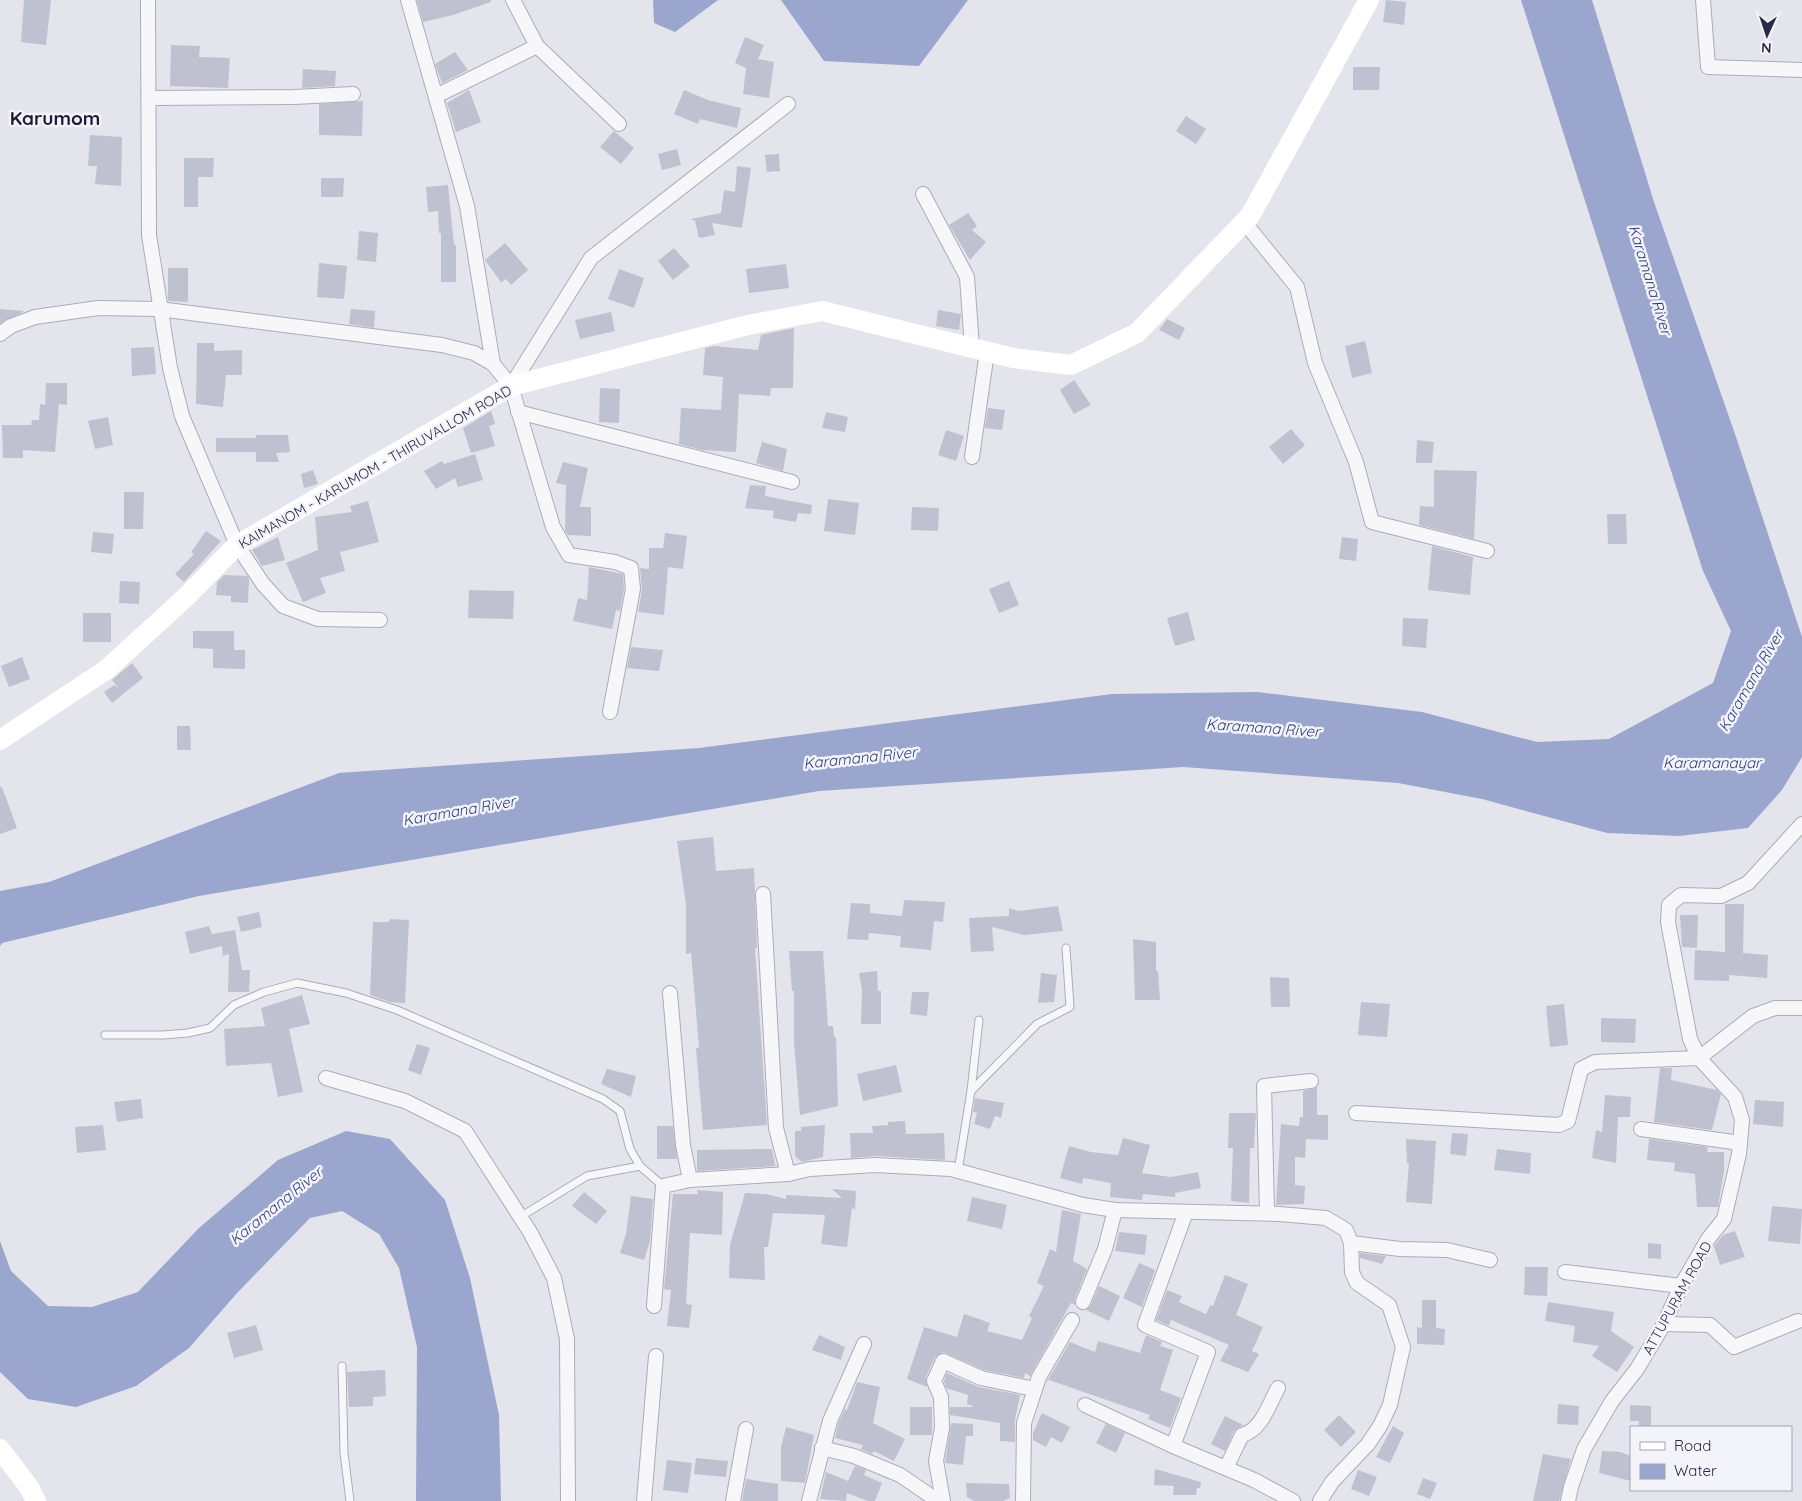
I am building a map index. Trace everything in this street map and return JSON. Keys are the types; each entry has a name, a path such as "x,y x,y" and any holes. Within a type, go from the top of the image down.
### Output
{"main road":[{"name":"KAIMANOM - KARUMOM - THIRUVALLOM ROAD","path":"0,740 106,670 186,597 237,545 511,386 748,325 822,311 1013,358 1071,365 1137,333 1250,216 1369,0"},
{"path":"0,1449 29,1487 36,1501"}],"street":[{"path":"148,0 149,235 159,309 170,368 182,416 237,545 263,584 282,606 318,619 380,620"},
{"path":"408,0 467,206 493,364"},
{"path":"513,0 537,46 619,124"},
{"path":"1703,0 1708,67 1802,70"},
{"path":"436,96 537,46"},
{"path":"149,98 294,97 353,94"},
{"path":"511,386 591,258 788,104"},
{"path":"923,194 967,277 980,350 972,456"},
{"path":"1244,222 1297,287 1315,363 1356,462 1372,522 1487,551"},
{"path":"0,334 11,326 35,318 98,308 159,309 442,345 474,353 493,364 511,386 553,527 569,555 615,562 631,568 633,589 610,712"},
{"path":"518,412 792,482"},
{"name":"ATTUPURAM ROAD","path":"1568,1501 1571,1486 1584,1449 1612,1401 1637,1369 1664,1324 1680,1286 1708,1239 1724,1219 1730,1199 1740,1143 1742,1120 1734,1097 1699,1058 1690,1039 1668,922 1669,905 1681,895 1721,896 1748,883 1802,824"},
{"path":"762,894 776,1128 788,1174"},
{"path":"670,993 683,1145 690,1180"},
{"path":"1356,1113 1559,1125 1568,1121 1581,1069 1595,1062 1699,1058 1753,1016 1775,1008 1802,1008"},
{"path":"326,1078 405,1101 465,1131 520,1217 554,1278 567,1339 568,1501"},
{"path":"1267,1213 1264,1086 1311,1081"},
{"path":"1641,1130 1740,1143"},
{"path":"654,1306 662,1186 690,1180 788,1174 810,1169 875,1165 958,1171 1083,1205 1115,1210 1267,1213 1326,1218 1346,1230 1351,1243 1352,1272 1354,1277 1357,1283 1389,1305 1403,1347 1390,1405 1380,1426 1368,1444 1332,1482 1320,1501"},
{"path":"1082,1302 1105,1249 1115,1210"},
{"path":"1173,1446 1208,1352 1146,1325 1186,1212"},
{"path":"1351,1243 1400,1249 1447,1250 1490,1260"},
{"path":"1565,1272 1680,1286"},
{"path":"1023,1501 1024,1422 1034,1389 1072,1320"},
{"path":"1664,1324 1710,1325 1734,1347 1798,1321"},
{"path":"809,1501 822,1448 846,1380 864,1344"},
{"path":"644,1501 656,1356"},
{"path":"943,1501 936,1462 942,1428 941,1397 934,1381 943,1361 981,1378 1034,1389"},
{"path":"1226,1468 1242,1435 1256,1428 1278,1388"},
{"path":"1086,1405 1173,1446 1226,1468 1293,1501"},
{"path":"733,1501 746,1430"},
{"path":"822,1448 854,1456 900,1475 938,1501"}],"lane":[{"path":"971,1090 1037,1024 1070,1007 1066,948"},
{"path":"105,1035 163,1035 188,1033 210,1028 234,1005 264,992 297,983 346,992 397,1010 604,1099 620,1111 630,1148 640,1166 662,1186"},
{"path":"958,1171 971,1090 979,1020"},
{"path":"520,1217 587,1176 640,1166"},
{"path":"342,1366 344,1453 350,1501"}],"water":[{"path":"653,0 718,0 675,32 654,23"},
{"path":"781,0 968,0 919,66 824,61"},
{"name":"Karamanayar","path":"1521,0 1592,0 1654,202 1735,434 1802,637 1802,757 1782,790 1748,828 1679,836 1607,833 1482,799 1398,783 1183,767 819,791 199,896 2,943 0,946 0,891 49,882 339,773 699,748 1112,694 1257,692 1422,712 1537,742 1609,739 1713,683 1731,631 1703,571"},
{"name":"Karamana River","path":"346,1131 390,1139 445,1200 470,1278 499,1415 501,1501 416,1501 417,1347 399,1268 379,1234 342,1211 310,1218 238,1292 189,1348 136,1386 76,1407 28,1399 0,1372 0,1241 11,1271 48,1306 92,1307 138,1292 199,1228 278,1160"}],"building":[{"path":"24,0 51,0 46,45 21,42"},
{"path":"417,0 491,0 491,2 453,15 423,22"},
{"path":"1386,0 1406,2 1404,25 1383,22"},
{"path":"745,37 764,45 758,59 774,62 769,98 743,94 746,68 735,63"},
{"path":"171,45 200,46 199,57 230,58 228,88 170,86"},
{"path":"455,52 468,70 442,83 435,64"},
{"path":"1353,67 1380,67 1379,90 1353,90"},
{"path":"303,69 336,71 335,86 302,88"},
{"path":"469,90 481,122 456,132 447,103"},
{"path":"684,90 708,100 741,108 737,128 700,119 698,124 674,114"},
{"path":"363,101 362,136 319,135 319,104"},
{"path":"1186,116 1206,129 1196,144 1176,131"},
{"path":"614,131 634,148 621,164 600,147"},
{"path":"90,135 122,137 121,186 95,184 97,166 88,166"},
{"path":"677,149 681,165 662,170 658,154"},
{"path":"779,154 780,171 767,172 765,155"},
{"path":"184,158 214,158 213,177 198,177 198,207 184,207"},
{"path":"737,166 751,168 742,228 712,223 715,235 699,238 695,221 691,219 721,213 724,190 735,192"},
{"path":"321,178 344,178 343,197 321,197"},
{"path":"448,185 454,245 456,245 456,282 441,282 441,233 439,233 438,211 428,212 426,187"},
{"path":"968,213 977,226 972,230 986,242 970,260 949,225"},
{"path":"359,231 378,233 376,262 357,260"},
{"path":"505,243 528,270 511,285 506,279 501,282 485,260"},
{"path":"674,248 690,266 673,280 658,261"},
{"path":"319,263 347,266 344,299 317,297"},
{"path":"786,264 789,288 749,293 746,269"},
{"path":"168,268 188,268 188,302 168,301"},
{"path":"619,269 644,278 634,308 608,299"},
{"path":"0,309 23,311 23,312 0,323"},
{"path":"351,309 375,311 374,328 349,324"},
{"path":"938,310 961,314 959,330 936,326"},
{"path":"611,312 615,331 580,339 575,320"},
{"path":"1167,319 1185,328 1179,340 1159,330"},
{"path":"794,328 793,388 771,388 770,396 739,394 736,452 702,450 679,444 681,408 721,410 723,377 703,375 705,348 714,346 758,350 761,335"},
{"path":"1365,341 1372,373 1352,378 1345,346"},
{"path":"197,343 214,343 214,351 242,350 242,375 226,375 223,407 196,404"},
{"path":"154,347 156,374 132,376 131,348"},
{"path":"1074,380 1091,405 1074,414 1060,390"},
{"path":"46,383 67,383 67,405 59,404 55,452 23,450 23,458 3,458 2,425 31,425 32,420 39,420 40,404 45,405"},
{"path":"600,388 620,389 619,423 599,422"},
{"path":"988,408 1005,410 1002,430 985,428"},
{"path":"491,411 495,424 489,426 495,446 471,453 463,428"},
{"path":"826,412 848,417 845,432 822,428"},
{"path":"108,417 113,445 95,449 88,421"},
{"path":"1291,429 1305,445 1283,464 1269,447"},
{"path":"946,430 964,436 956,461 938,455"},
{"path":"256,435 288,435 290,452 276,453 279,462 256,462 256,452 216,452 216,438 256,438"},
{"path":"1417,440 1434,442 1432,463 1416,463"},
{"path":"762,442 787,449 783,471 756,463"},
{"path":"475,454 483,480 458,487 455,478 436,489 424,471 442,461 444,464"},
{"path":"563,462 588,468 580,507 591,507 591,536 568,535 565,531 566,485 556,483"},
{"path":"313,470 318,484 304,488 301,474"},
{"path":"1434,470 1477,471 1474,539 1419,525 1420,506 1434,507"},
{"path":"750,485 766,486 765,496 812,505 811,514 798,513 796,522 773,518 774,511 745,508"},
{"path":"124,492 144,492 143,529 124,529"},
{"path":"828,499 859,503 855,535 824,531"},
{"path":"368,501 379,542 340,552 345,571 320,578 326,593 303,602 286,563 318,550 315,517 352,512 350,506"},
{"path":"912,507 939,508 938,531 911,530"},
{"path":"1607,514 1626,514 1627,544 1608,544"},
{"path":"206,531 221,541 184,582 175,574 194,554 191,552"},
{"path":"93,532 114,534 112,554 91,552"},
{"path":"665,533 687,536 683,569 668,567 664,615 638,612 642,590 640,568 649,569 649,548 663,548"},
{"path":"278,537 285,560 262,566 252,550"},
{"path":"1342,537 1358,539 1356,561 1339,559"},
{"path":"1432,546 1473,557 1470,595 1428,590"},
{"path":"589,567 623,574 624,589 620,611 616,610 612,629 573,621 578,598 587,600"},
{"path":"224,575 247,576 249,579 248,603 231,602 231,596 216,595 217,582"},
{"path":"120,581 140,582 139,604 119,603"},
{"path":"1009,581 1019,605 999,613 989,589"},
{"path":"469,590 514,591 513,619 468,618"},
{"path":"1188,612 1195,640 1175,646 1167,618"},
{"path":"83,613 111,613 111,642 83,642"},
{"path":"1403,618 1428,619 1426,648 1402,646"},
{"path":"193,631 234,631 234,650 245,650 245,669 213,668 213,649 193,648"},
{"path":"631,647 663,650 659,671 627,668"},
{"path":"22,657 30,679 9,687 1,666"},
{"path":"132,663 143,678 112,703 104,692 114,685 119,689 112,680"},
{"path":"177,726 190,726 191,750 177,750"},
{"path":"0,787 2,787 17,828 0,834"},
{"path":"713,837 716,871 754,868 757,948 755,948 767,1125 703,1130 696,1048 699,1048 691,953 686,954 686,905 677,841"},
{"path":"904,900 945,902 943,922 934,921 931,950 900,947 901,936 869,933 868,940 847,939 851,903 870,904 870,913 902,916"},
{"path":"1725,904 1744,904 1743,953 1768,955 1767,978 1729,975 1729,981 1694,980 1695,950 1725,952"},
{"path":"1058,906 1063,931 1024,935 992,927 994,951 971,952 969,918 1009,916 1009,908 1018,911"},
{"path":"259,912 262,927 241,932 237,917"},
{"path":"1680,915 1698,915 1697,948 1682,947"},
{"path":"390,919 409,920 405,1003 390,1002 370,995 373,922 389,922"},
{"path":"209,926 212,934 235,930 242,970 250,970 249,992 228,992 229,954 223,956 222,946 190,954 185,932"},
{"path":"1133,939 1156,942 1156,971 1158,971 1160,1000 1135,1000"},
{"path":"789,951 823,951 828,1026 833,1026 834,1037 836,1037 838,1106 800,1115 794,1042 794,991 792,991"},
{"path":"877,971 878,991 881,991 881,1024 861,1024 862,990 859,973"},
{"path":"1041,973 1057,975 1054,1002 1038,1003"},
{"path":"1270,977 1289,978 1290,1007 1271,1007"},
{"path":"912,992 929,992 927,1016 910,1014"},
{"path":"302,995 310,1024 289,1029 303,1092 278,1097 271,1063 226,1066 224,1029 265,1026 261,1008"},
{"path":"1361,1002 1390,1004 1387,1037 1358,1035"},
{"path":"1564,1004 1568,1045 1550,1047 1546,1006"},
{"path":"1601,1018 1636,1019 1635,1043 1601,1042"},
{"path":"417,1044 430,1048 421,1075 408,1070"},
{"path":"896,1065 902,1092 863,1101 857,1074"},
{"path":"1660,1068 1672,1068 1671,1080 1717,1090 1721,1094 1712,1130 1654,1122"},
{"path":"607,1069 636,1076 631,1097 601,1084"},
{"path":"1317,1087 1317,1115 1328,1115 1328,1140 1306,1139 1305,1158 1295,1157 1295,1185 1305,1186 1304,1204 1276,1205 1281,1124 1299,1126 1300,1117 1303,1117 1303,1091"},
{"path":"1605,1095 1631,1097 1630,1117 1618,1117 1616,1163 1592,1158 1596,1130 1602,1132"},
{"path":"975,1098 1004,1103 1001,1118 995,1116 990,1129 974,1124 977,1113 973,1112"},
{"path":"141,1099 143,1118 117,1122 114,1102"},
{"path":"1755,1100 1784,1102 1783,1127 1753,1124"},
{"path":"1229,1113 1256,1113 1254,1148 1250,1148 1249,1203 1231,1201 1233,1148 1228,1148"},
{"path":"905,1121 906,1134 944,1133 945,1160 875,1156 851,1158 850,1133 873,1133 872,1126 888,1125 888,1122"},
{"path":"103,1125 106,1150 77,1153 75,1127"},
{"path":"825,1125 823,1157 802,1162 795,1156 795,1131 801,1131 801,1127"},
{"path":"657,1126 673,1126 677,1159 657,1159"},
{"path":"1452,1133 1468,1134 1466,1156 1450,1154"},
{"path":"1123,1138 1150,1145 1142,1173 1171,1177 1198,1172 1201,1188 1175,1193 1175,1197 1143,1194 1142,1200 1110,1197 1111,1183 1083,1178 1082,1184 1060,1178 1069,1146 1091,1152 1118,1155"},
{"path":"1406,1139 1436,1141 1432,1204 1406,1202 1409,1163 1407,1163"},
{"path":"1649,1139 1708,1147 1707,1152 1724,1152 1724,1171 1718,1207 1697,1207 1695,1174 1674,1171 1675,1163 1647,1160"},
{"path":"772,1149 775,1166 697,1171 697,1150"},
{"path":"1497,1149 1531,1153 1530,1174 1494,1170"},
{"path":"832,1189 856,1191 855,1210 852,1207 847,1247 821,1244 825,1215 773,1213 768,1247 764,1247 765,1280 729,1278 730,1245 745,1193 766,1194 786,1199 786,1195 842,1198"},
{"path":"697,1190 723,1192 722,1235 690,1233 686,1304 692,1305 689,1328 667,1326 671,1290 664,1289 673,1194 698,1194"},
{"path":"584,1192 607,1211 596,1224 572,1206"},
{"path":"631,1196 653,1199 650,1241 644,1260 620,1253 626,1234"},
{"path":"972,1197 1007,1205 1002,1229 967,1221"},
{"path":"1772,1206 1802,1209 1800,1244 1768,1241"},
{"path":"1062,1210 1081,1214 1073,1261 1087,1269 1075,1299 1075,1305 1071,1303 1030,1376 1025,1373 1024,1378 984,1370 943,1352 935,1357 926,1377 927,1387 907,1379 924,1327 957,1337 964,1314 990,1323 987,1331 1022,1340 1032,1318 1029,1316 1044,1286 1037,1283 1050,1249 1056,1252"},
{"path":"1735,1231 1745,1257 1720,1265 1714,1246 1723,1235"},
{"path":"1119,1232 1147,1235 1145,1255 1115,1251"},
{"path":"1648,1243 1661,1244 1661,1259 1648,1258"},
{"path":"1360,1253 1386,1256 1382,1264 1360,1258"},
{"path":"1139,1263 1155,1270 1142,1307 1123,1298"},
{"path":"1525,1267 1548,1267 1547,1296 1524,1295"},
{"path":"1225,1275 1248,1284 1236,1315 1263,1327 1252,1351 1259,1354 1248,1372 1220,1361 1229,1345 1171,1320 1169,1326 1156,1320 1167,1290 1182,1296 1179,1302 1206,1314 1210,1305 1213,1306"},
{"path":"1099,1286 1120,1296 1109,1321 1086,1310 1091,1305"},
{"path":"1422,1300 1436,1300 1436,1328 1445,1329 1444,1345 1417,1344 1417,1327 1422,1328"},
{"path":"1548,1302 1614,1312 1611,1331 1634,1347 1617,1372 1592,1356 1599,1346 1573,1342 1575,1326 1545,1321"},
{"path":"256,1325 263,1350 234,1358 227,1333"},
{"path":"819,1335 845,1347 841,1360 812,1350"},
{"path":"1146,1335 1162,1342 1160,1346 1173,1350 1160,1390 1181,1398 1170,1428 1148,1419 1150,1415 1049,1380 1046,1383 1070,1342 1095,1352 1098,1341 1140,1353"},
{"path":"385,1370 386,1396 373,1397 373,1406 349,1407 347,1372"},
{"path":"947,1373 979,1387 1020,1395 1015,1420 1015,1442 1000,1441 1000,1423 950,1415 950,1407 974,1407 967,1404 968,1395 946,1388 944,1381"},
{"path":"857,1382 880,1387 873,1423 905,1439 894,1461 874,1451 872,1454 861,1449 863,1445 835,1438 838,1424 845,1409 847,1410"},
{"path":"1558,1404 1579,1406 1578,1425 1557,1424"},
{"path":"1630,1405 1651,1406 1651,1426 1639,1426 1639,1421 1630,1421"},
{"path":"910,1407 932,1407 932,1435 910,1435"},
{"path":"1042,1413 1070,1427 1062,1443 1051,1437 1046,1447 1033,1440 1033,1433"},
{"path":"1339,1415 1356,1432 1341,1447 1324,1430"},
{"path":"1225,1416 1243,1425 1234,1431 1225,1451 1211,1444"},
{"path":"951,1423 973,1424 973,1436 966,1436 963,1465 945,1463"},
{"path":"1106,1424 1125,1433 1116,1453 1096,1443"},
{"path":"1393,1426 1404,1433 1390,1463 1376,1457"},
{"path":"786,1427 814,1435 805,1483 781,1481 781,1447"},
{"path":"1602,1451 1620,1452 1630,1456 1630,1481 1599,1473"},
{"path":"1543,1454 1571,1459 1559,1501 1533,1501"},
{"path":"696,1458 728,1461 726,1477 694,1474"},
{"path":"667,1460 692,1463 688,1493 663,1490"},
{"path":"855,1466 866,1470 864,1475 882,1483 875,1501 868,1501 847,1493 846,1501 820,1499 826,1472 848,1481"},
{"path":"1155,1469 1201,1482 1200,1488 1197,1488 1196,1495 1173,1495 1174,1486 1154,1485"},
{"path":"1358,1470 1377,1477 1369,1496 1351,1489"},
{"path":"1423,1478 1437,1483 1430,1499 1417,1494"},
{"path":"746,1479 778,1484 778,1501 742,1501"},
{"path":"966,1483 1009,1484 1010,1498 1003,1501 974,1501 967,1497"}],"district":[{"name":"Karumom","path":"55,118"}]}
